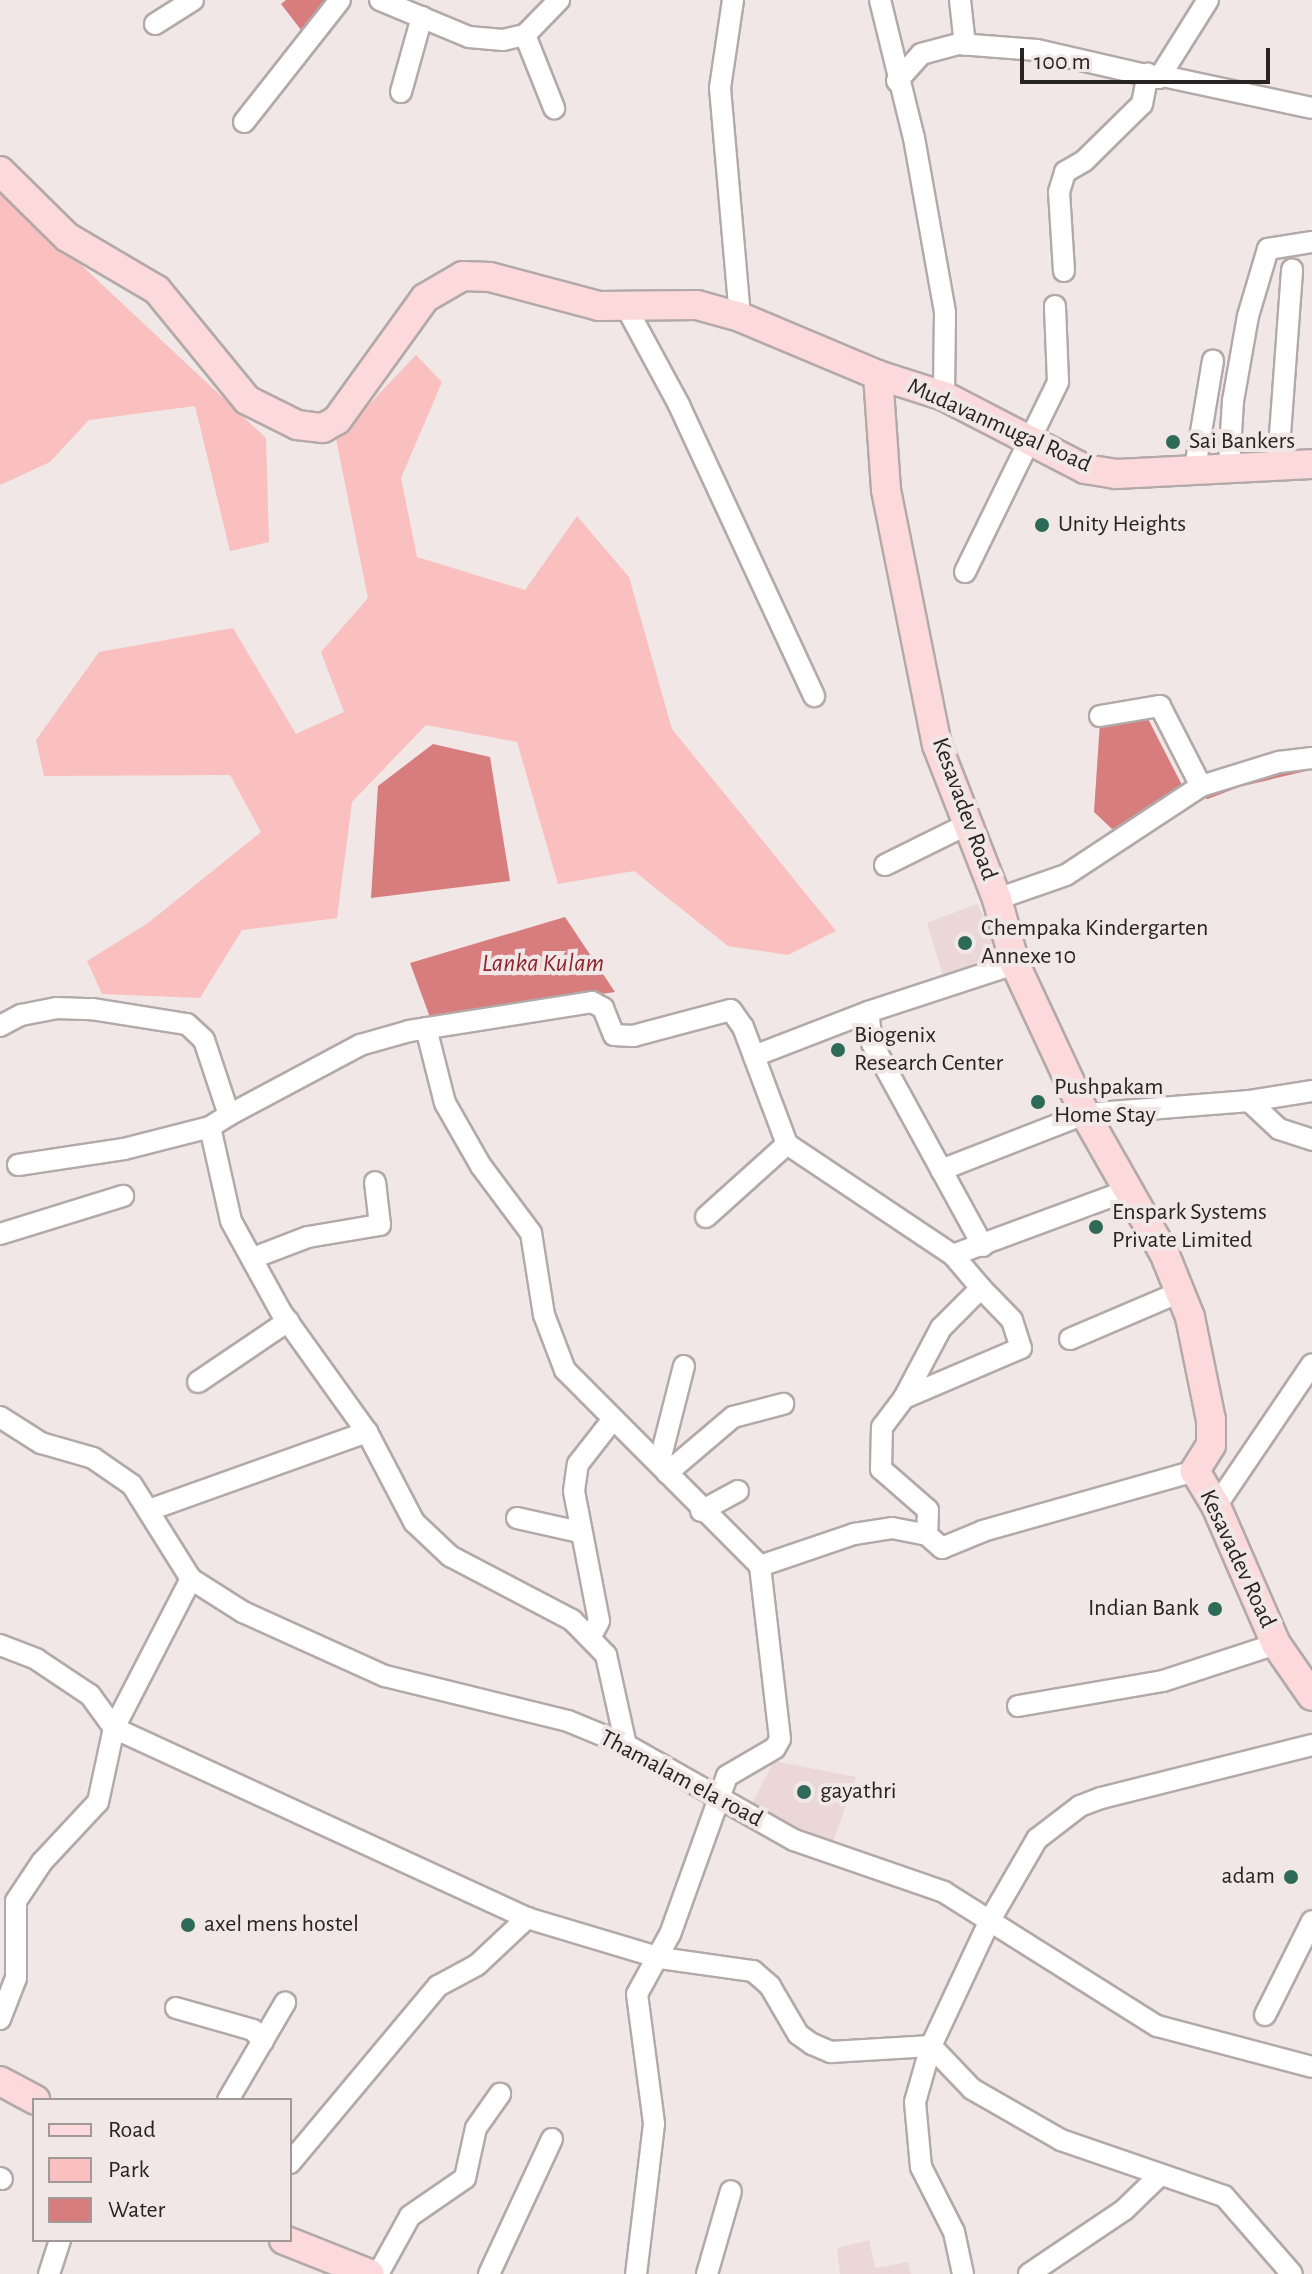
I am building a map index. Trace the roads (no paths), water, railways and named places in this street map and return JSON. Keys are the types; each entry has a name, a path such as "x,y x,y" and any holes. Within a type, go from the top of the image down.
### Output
{"street":[{"path":"155,24 193,0"},
{"path":"244,122 340,0"},
{"path":"380,0 469,37 503,40 525,35 559,0"},
{"path":"733,0 720,88 740,317"},
{"path":"880,0 897,81 914,138 945,312 944,396"},
{"path":"960,0 965,45"},
{"path":"1064,271 1059,192 1065,172 1084,161 1142,104 1156,75 1208,0"},
{"path":"401,92 422,17"},
{"path":"525,35 554,108"},
{"path":"897,81 921,54 938,46 965,45 1037,50 1312,108"},
{"name":"Mudavanmugal Road","path":"0,171 67,237 157,290 247,400 297,425 323,428 337,420 416,308 463,276 490,277 599,306 697,305 740,317 878,375 944,396 1085,469 1116,474 1278,462 1312,464"},
{"path":"1229,466 1243,344 1268,249 1312,242"},
{"path":"1278,462 1292,270"},
{"path":"625,305 679,405 814,696"},
{"path":"965,572 1058,382 1055,306"},
{"path":"1195,468 1213,360"},
{"name":"Kesavadev Road","path":"878,375 886,490 937,745 997,899 1015,964 1085,1114 1129,1190 1180,1292 1211,1420 1211,1445 1195,1471 1216,1506 1276,1644 1312,1696"},
{"path":"1100,716 1160,706 1201,786"},
{"path":"997,899 1066,875 1201,786 1279,762 1312,758"},
{"path":"885,865 968,824"},
{"path":"754,1056 868,1012 1015,964"},
{"path":"18,1165 124,1149 210,1127 360,1045 426,1028 592,1002 603,1008 614,1035 633,1036 724,1009 736,1015 787,1144 953,1255 1012,1320 1021,1348 904,1398"},
{"path":"0,1026 21,1015 56,1008 187,1024 204,1040 213,1059 229,1115"},
{"path":"868,1012 872,1043 983,1246"},
{"path":"426,1028 445,1103 481,1166 531,1233 544,1315 565,1370 663,1468 701,1511 760,1566 780,1739 775,1748 735,1768 660,1958 637,1994 654,2124 636,2274"},
{"path":"941,1170 1085,1114 1249,1101 1312,1091"},
{"path":"1249,1101 1279,1129 1312,1140"},
{"path":"210,1127 231,1221 288,1321 367,1432 414,1522 450,1556 542,1602 590,1638 606,1655 626,1745"},
{"path":"706,1217 787,1144"},
{"path":"253,1258 308,1237 380,1225 375,1182"},
{"path":"953,1255 1129,1190"},
{"path":"0,1234 123,1196"},
{"path":"927,1535 928,1510 889,1481 878,1455 882,1427 904,1398 941,1328 981,1288"},
{"path":"1070,1339 1180,1292"},
{"path":"198,1382 288,1321"},
{"path":"1216,1506 1312,1364"},
{"path":"663,1468 684,1366"},
{"path":"663,1468 733,1417 783,1404"},
{"name":"Thamalam ela road","path":"0,1417 41,1443 93,1458 132,1485 191,1579 243,1612 385,1676 568,1721 626,1745 794,1840 944,1892 1157,2026 1312,2067"},
{"path":"590,1638 599,1621 579,1532 574,1491 578,1464 613,1419"},
{"path":"149,1510 367,1432"},
{"path":"760,1566 854,1534 892,1528 927,1535 942,1548 983,1531 1195,1471"},
{"path":"701,1511 738,1491"},
{"path":"517,1518 579,1532"},
{"path":"0,2019 16,1978 16,1901 42,1862 98,1802 114,1728 191,1579"},
{"path":"1018,1706 1163,1681 1276,1644"},
{"path":"0,1645 36,1659 90,1695 114,1728 527,1918 660,1958 753,1971 770,1986 798,2034 831,2052 931,2046 972,2089 1061,2140 1158,2177 1224,2196 1292,2274"},
{"path":"963,2274 954,2232 921,2167 915,2102 931,2046 990,1920 1037,1839 1080,1806 1312,1745"},
{"path":"292,2161 438,1986 477,1965 527,1918"},
{"path":"1265,2015 1312,1921"},
{"path":"229,2098 285,2003"},
{"path":"176,2008 253,2030 263,2041"},
{"path":"0,2081 32,2098"},
{"path":"378,2274 410,2216 465,2178 476,2128 500,2094"},
{"path":"489,2274 552,2139"},
{"path":"1029,2274 1124,2210 1158,2177"},
{"path":"707,2274 731,2191"},
{"path":"49,2274 59,2242"},
{"path":"287,2242 318,2265 370,2274"}],"water":[{"path":"286,0 332,0 340,14 330,34 305,35 281,4"},
{"path":"1144,711 1183,787 1135,822 1112,829 1094,812 1100,722"},
{"path":"433,744 490,757 510,881 371,898 378,786"},
{"name":"Lanka Kulam","path":"565,917 615,992 431,1020 410,963"}],"waterway":[{"path":"1242,783 1306,768"},
{"path":"1207,796 1233,786"}],"place":[{"name":"Sai Bankers","path":"1173,442"},
{"name":"Unity Heights","path":"1042,525"},
{"name":"Chempaka Kindergarten Annexe 10","path":"965,943"},
{"name":"Biogenix Research Center","path":"838,1050"},
{"name":"Pushpakam Home Stay","path":"1038,1102"},
{"name":"Enspark Systems Private Limited","path":"1096,1227"},
{"name":"Indian Bank","path":"1215,1609"},
{"name":"gayathri","path":"804,1792"},
{"name":"adam","path":"1291,1877"},
{"name":"axel mens hostel","path":"188,1925"}]}
